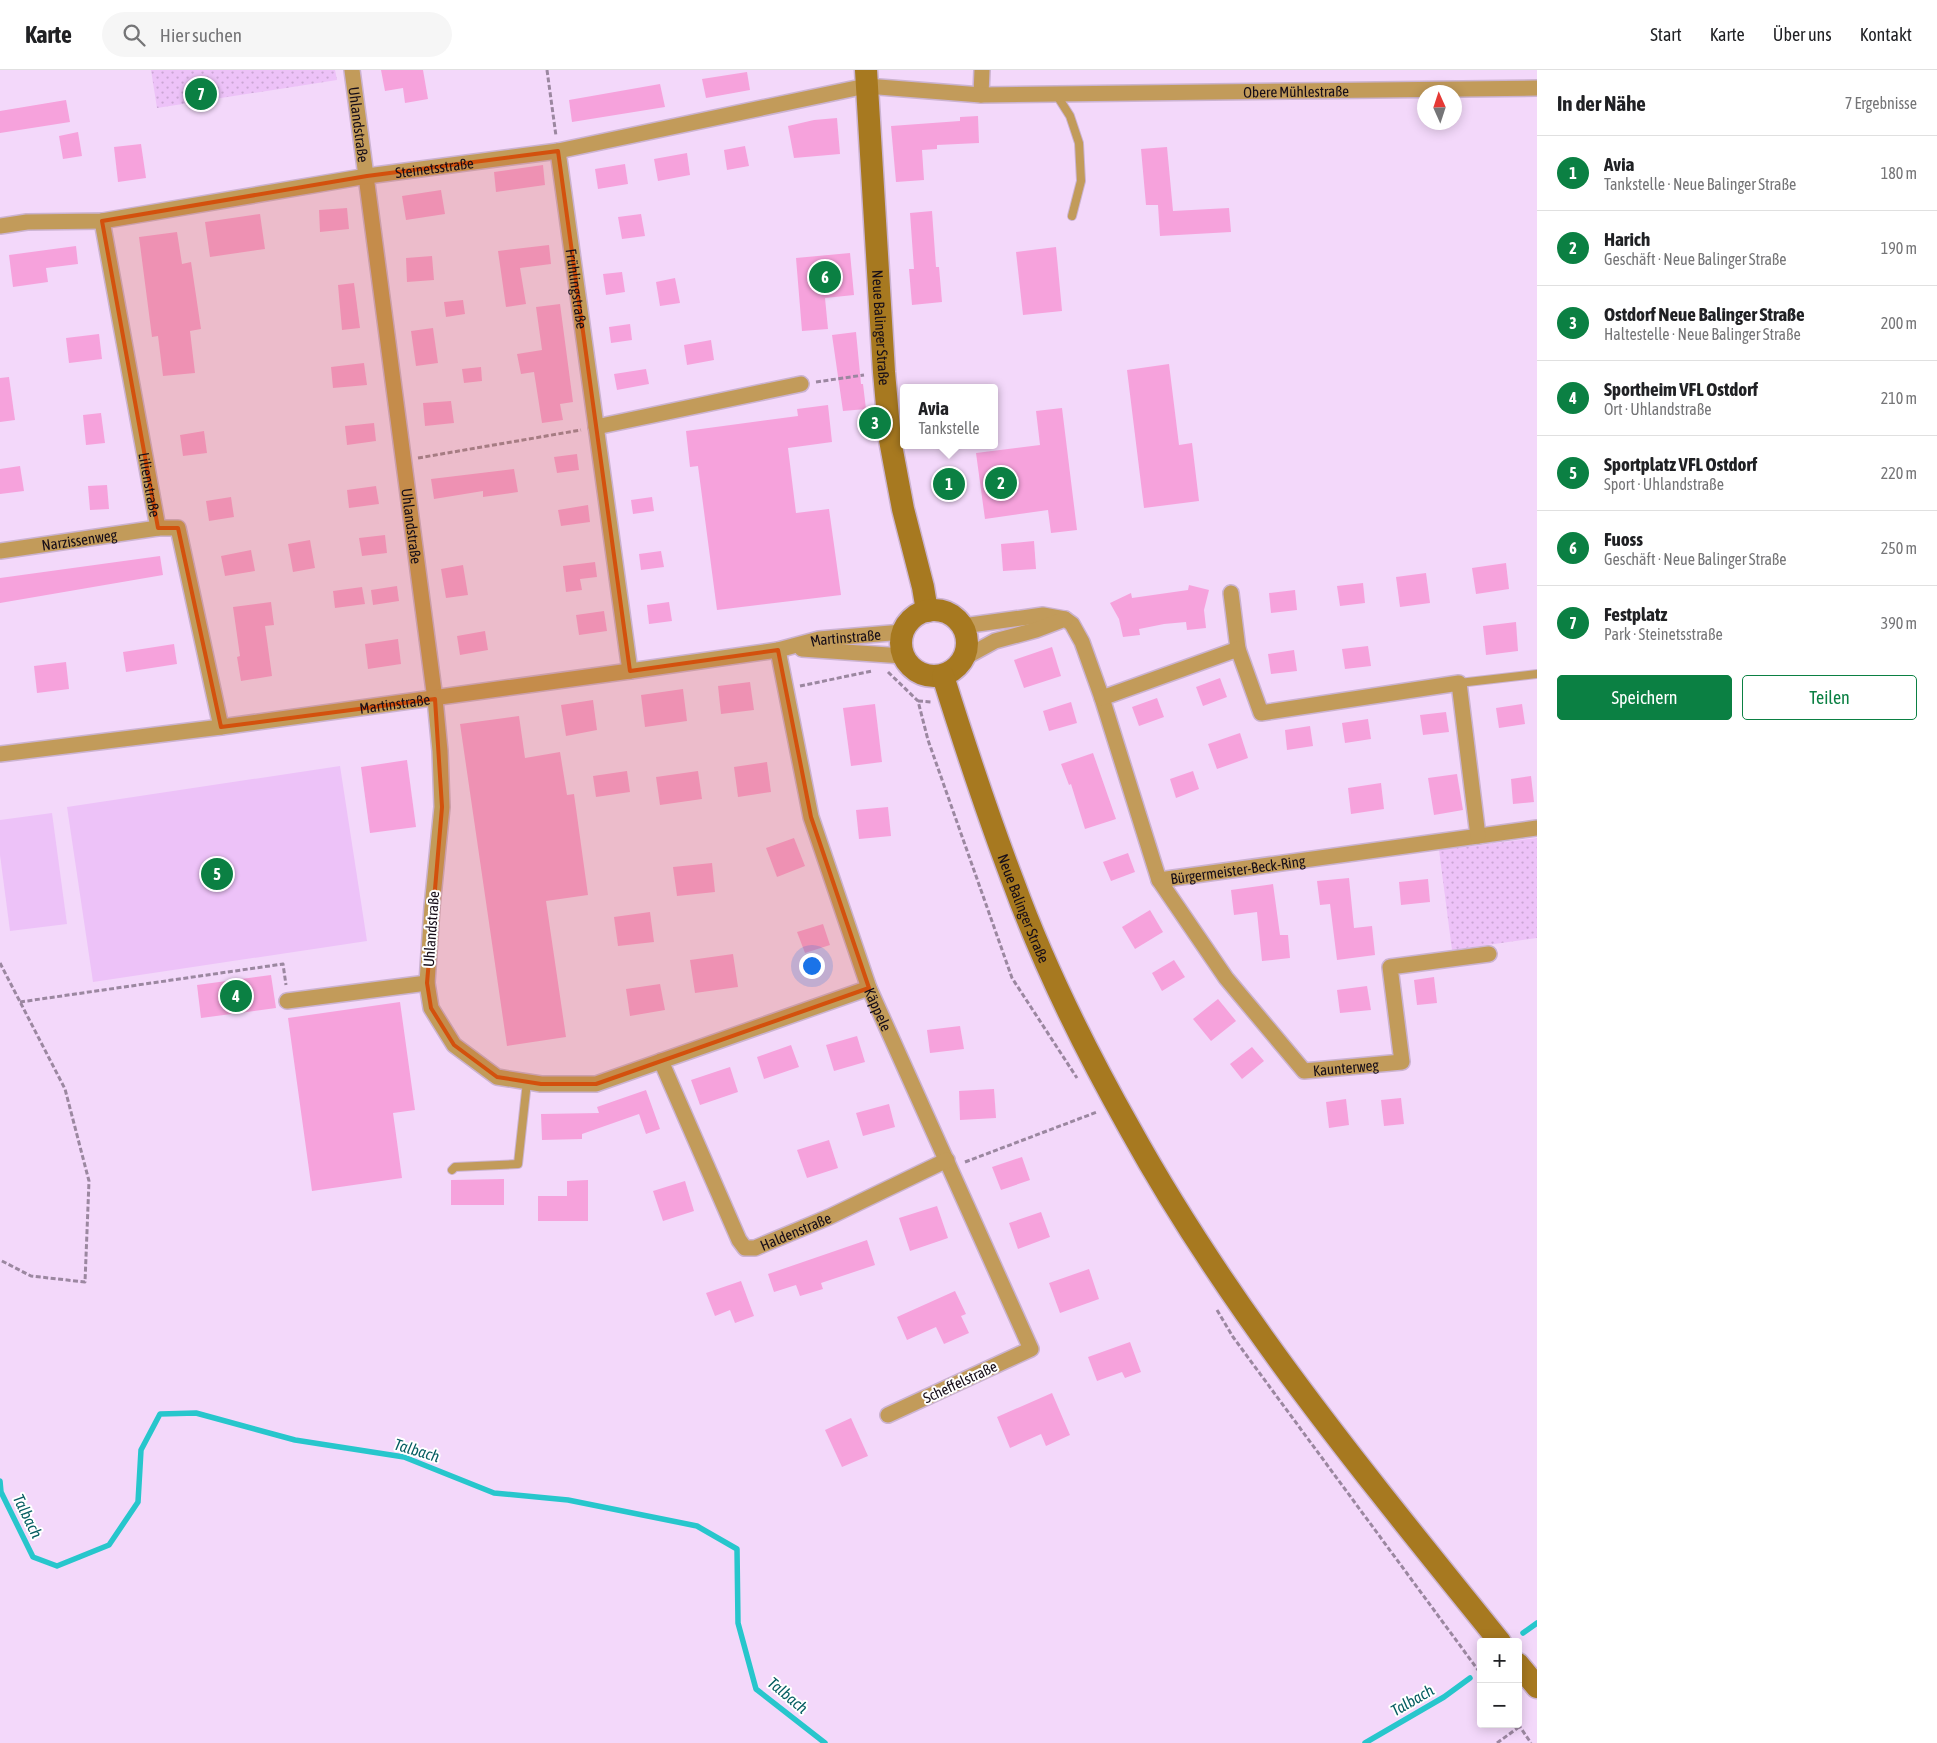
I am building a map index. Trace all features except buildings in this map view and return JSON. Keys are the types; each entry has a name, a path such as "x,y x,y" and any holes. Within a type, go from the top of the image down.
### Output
{"main road":[{"name":"Neue Balinger Straße","path":"866,78 890,440 903,509 923,587 927,611"},
{"path":"939,610 951,615 963,626 967,642 964,658 955,670 943,676 930,676 918,672 907,663 894,662 901,645 902,632 914,616 927,611 939,610"},
{"name":"Neue Balinger Straße","path":"943,676 1014,886 1048,967 1130,1131 1191,1230 1260,1332 1373,1483 1497,1638"},
{"path":"1522,1669 1537,1687"}],"street":[{"name":"Uhlandstraße","path":"352,70 440,751 442,808 432,907 427,983 432,1008 454,1046 497,1077 541,1084 596,1084 869,988"},
{"path":"981,95 982,70"},
{"name":"Steinetsstraße","path":"0,226 27,222 102,221 367,176 558,151 866,78"},
{"name":"Obere Mühlestraße","path":"866,78 981,95 1537,88"},
{"name":"Frühlingstraße","path":"558,151 630,671"},
{"name":"Lilienstraße","path":"102,221 158,528 178,528 221,727"},
{"path":"596,428 801,384"},
{"name":"Narzissenweg","path":"0,551 158,528"},
{"path":"1232,593 1238,649 1261,713 1459,683 1478,836"},
{"path":"963,626 1043,615 1065,619"},
{"path":"964,658 995,640 1036,630 1065,619"},
{"name":"Bürgermeister-Beck-Ring","path":"1065,619 1072,624 1082,642 1102,698 1159,880 1537,828"},
{"name":"Martinstraße","path":"0,754 221,727 630,671 783,649 818,639 902,632"},
{"name":"Martinstraße","path":"783,649 894,662"},
{"name":"Käppele","path":"783,649 786,689 811,817 869,988 1031,1349"},
{"path":"1102,698 1238,649"},
{"name":"Kaunterweg","path":"1159,880 1226,978 1304,1071 1402,1062 1390,967 1489,954"},
{"name":"Uhlandstraße","path":"287,1001 427,983"},
{"name":"Haldenstraße","path":"661,1061 739,1240 746,1248 754,1248 829,1217 949,1164"},
{"name":"Scheffelstraße","path":"888,1415 1031,1349"}],"lane":[{"path":"1056,94 1070,116 1079,143 1081,181 1072,216"},
{"path":"1459,683 1537,674"},
{"path":"452,1170 455,1167 518,1164 527,1082"}],"path":[{"path":"547,70 558,151"},
{"path":"801,384 884,372"},
{"path":"402,460 596,428"},
{"path":"894,662 918,701"},
{"path":"786,689 876,671"},
{"path":"0,963 65,1089 89,1181 85,1282 31,1276 0,1260"},
{"path":"20,1002 283,964 287,1001"},
{"path":"949,1164 1099,1112"},
{"path":"1497,1743 1516,1728"},
{"path":"1520,1728 1531,1743"}],"highlighted area":[{"path":"558,151 630,671 778,650 811,817 869,988 596,1084 541,1084 497,1077 454,1045 431,1008 427,983 442,807 435,699 221,727 178,528 158,528 102,221 367,176"}],"shaded area":[{"path":"151,70 335,70 337,80 157,108"},
{"path":"340,766 367,941 93,982 67,807"},
{"path":"52,813 67,924 10,931 0,855 0,820"},
{"path":"1537,838 1537,938 1452,950 1439,850"}],"waterway":[{"name":"Talbach","path":"0,1481 1,1492 33,1557 57,1566 109,1545 138,1502 141,1450 160,1414 196,1413 295,1440 404,1457 494,1493 568,1500 697,1526 737,1549 738,1623 756,1689 825,1743"},
{"name":"Talbach","path":"1523,1633 1537,1623"},
{"name":"Talbach","path":"1365,1743 1444,1697 1470,1678"}],"place":[{"name":"Festplatz","path":"201,94"},
{"name":"Fuoss","path":"825,277"},
{"name":"Ostdorf Neue Balinger Straße","path":"875,423"},
{"name":"Harich","path":"1001,483"},
{"name":"Avia","path":"949,484"},
{"name":"Sportplatz VFL Ostdorf","path":"217,874"},
{"name":"Sportheim VFL Ostdorf","path":"236,996"}]}
